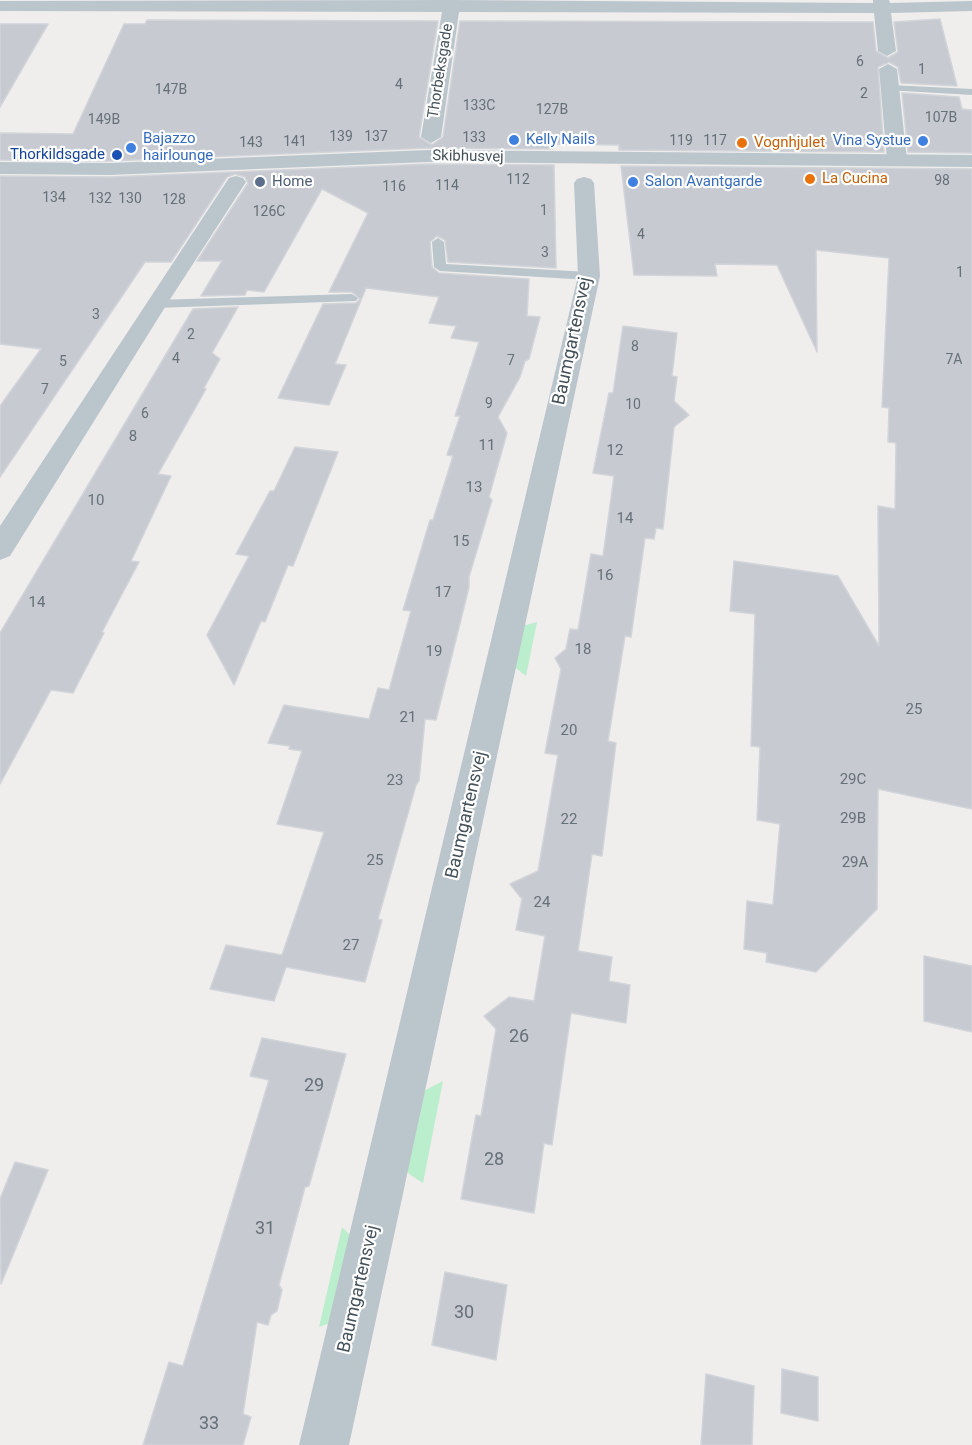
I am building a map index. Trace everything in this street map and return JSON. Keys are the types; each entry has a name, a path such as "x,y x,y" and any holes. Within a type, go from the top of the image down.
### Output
{"street":[{"path":"881,4 897,160"},
{"path":"0,6 881,4 972,6"},
{"name":"Thorbeksgade","path":"431,137 452,5"},
{"name":"Skibhusvej","path":"0,168 116,168 428,156 972,161"},
{"path":"0,549 154,304 236,182"},
{"name":"Baumgartensvej","path":"324,1445 589,276 584,183"}],"lane":[{"path":"888,69 972,92"},
{"path":"438,242 440,267 589,276"},
{"path":"154,304 352,298"}],"green space":[{"path":"537,622 526,676 507,661 512,629"},
{"path":"443,1081 423,1183 409,1174 402,1161 414,1096"},
{"path":"342,1227 357,1242 338,1320 319,1327"}],"building":[{"path":"940,19 957,86 901,83 898,67 889,62 878,67 884,152 619,150 619,145 553,144 553,149 428,148 109,161 0,160 0,133 73,134 124,24 145,24 147,20 438,21 419,137 432,145 443,137 460,21 873,22 876,51 888,58 898,52 894,22"},
{"path":"0,24 48,24 0,107"},
{"path":"902,93 959,97 962,109 972,110 972,153 908,152"},
{"path":"428,164 554,165 556,268 448,262 445,240 437,236 430,242 432,267 439,273 529,279 527,316 540,317 529,359 525,361 520,377 498,417 507,433 489,497 492,500 469,577 469,587 436,720 425,719 419,781 378,919 382,920 365,982 286,967 274,1001 210,989 226,945 282,955 324,832 277,824 302,751 289,749 290,746 268,743 284,705 369,719 378,688 389,690 411,611 403,610 430,520 433,520 453,456 447,455 460,416 455,416 479,342 451,338 456,326 429,323 439,297 366,288 335,364 346,365 329,405 278,398 323,304 356,303 360,299 352,292 329,292 368,213 322,189 264,292 247,290 245,295 201,296 222,261 197,261 248,183 245,177 235,174 227,177 171,262 145,262 0,477 0,406 41,349 0,344 0,176 109,177"},
{"path":"621,166 972,169 972,809 878,789 877,909 816,972 766,962 767,953 744,949 747,901 773,905 780,824 757,820 760,747 751,746 755,614 730,611 734,561 838,576 879,646 878,506 895,509 896,443 888,442 889,408 882,407 889,258 816,250 817,352 777,265 715,264 717,276 634,275"},
{"path":"238,307 212,353 220,359 204,388 206,389 158,474 171,476 131,561 139,562 102,632 104,633 73,693 51,690 0,784 0,633 193,309"},
{"path":"623,326 677,333 672,376 677,377 674,401 689,415 674,427 663,529 656,528 654,539 645,538 631,637 625,636 608,741 616,743 602,856 592,854 578,951 612,957 609,981 630,985 626,1023 571,1013 552,1145 544,1143 534,1213 461,1199 476,1115 481,1116 496,1029 484,1016 509,997 534,1001 545,936 516,930 522,899 510,884 538,871 558,755 545,753 561,669 555,658 566,649 570,629 578,630 591,554 603,556 614,476 593,473 609,393 613,393"},
{"path":"295,447 338,452 293,566 288,565 265,622 261,621 234,685 207,635 249,556 236,554 270,491 274,491"},
{"path":"924,956 972,966 972,1032 924,1021"},
{"path":"262,1038 346,1054 309,1186 305,1187 279,1285 282,1290 277,1311 271,1315 268,1325 257,1322 243,1414 251,1417 243,1445 143,1445 169,1362 183,1366 269,1080 250,1076"},
{"path":"15,1162 48,1170 1,1284 0,1199"},
{"path":"445,1272 507,1285 496,1360 432,1345"},
{"path":"782,1369 818,1377 818,1421 781,1413"},
{"path":"706,1374 754,1386 752,1445 701,1445"}],"place":[{"name":"Kelly Nails","path":"514,140"},
{"name":"Vina Systue","path":"923,141"},
{"name":"Vognhjulet","path":"742,143"},
{"name":"Bajazzo hairlounge","path":"131,148"},
{"name":"Thorkildsgade","path":"117,155"},
{"name":"La Cucina","path":"810,179"},
{"name":"Home","path":"260,182"},
{"name":"Salon Avantgarde","path":"633,182"}]}
